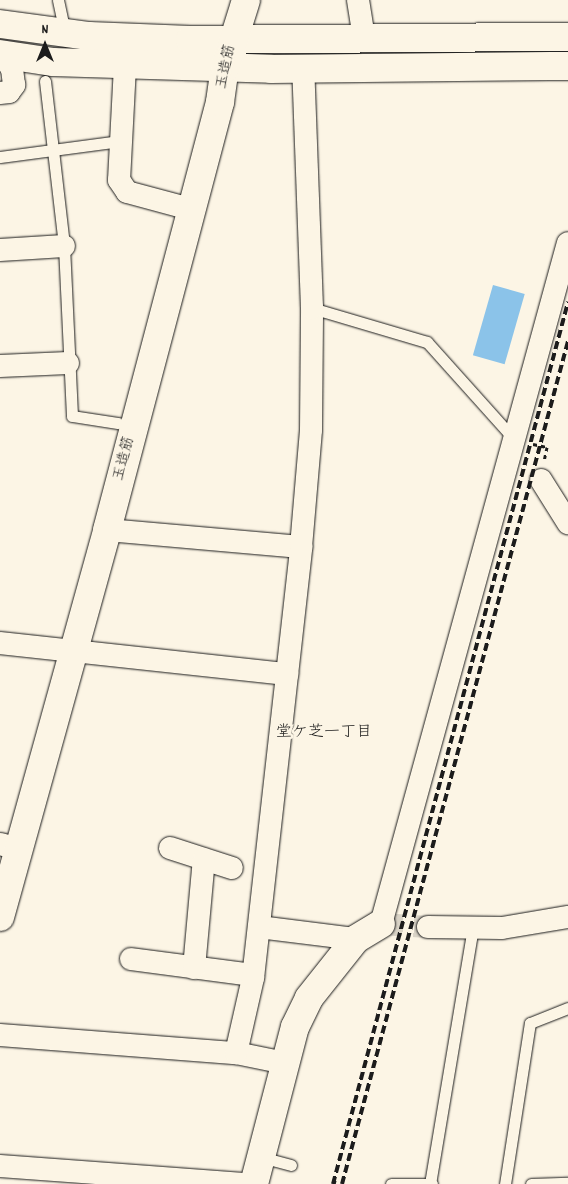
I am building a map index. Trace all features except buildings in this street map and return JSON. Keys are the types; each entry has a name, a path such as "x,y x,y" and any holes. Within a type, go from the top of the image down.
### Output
{"street":[{"name":"玉造筋","path":"0,917 9,847 74,649 220,102 225,68 233,37 246,0"},
{"path":"358,0 364,37"},
{"path":"0,24 65,33 190,40 233,37 568,37"},
{"path":"2,54 53,62 125,66 225,68 568,66"},
{"path":"0,93 9,92 14,86 12,69 2,54"},
{"path":"125,66 119,180 123,189 190,209"},
{"path":"236,1053 253,975 259,927 302,547 311,430 312,308 302,68"},
{"path":"254,1184 295,1027 309,998 356,939 381,924 568,243"},
{"path":"0,250 64,246"},
{"path":"0,366 68,363"},
{"path":"541,480 568,524"},
{"path":"107,530 302,547"},
{"path":"0,643 74,649 287,674"},
{"path":"170,848 232,868"},
{"path":"194,968 204,859"},
{"path":"428,927 502,928 568,917"},
{"path":"259,927 356,939"},
{"path":"131,959 253,975"},
{"path":"0,1035 236,1053 285,1063"},
{"path":"0,1166 243,1184"}],"lane":[{"path":"58,0 65,33"},
{"path":"45,81 64,246 68,363 72,416 118,423"},
{"path":"0,157 120,141"},
{"path":"312,308 427,342 514,438"},
{"path":"391,1184 430,1184 473,928"},
{"path":"505,1184 530,1023 568,1008"},
{"path":"260,1157 290,1165"},
{"path":"531,1184 562,1183"}],"path":[{"path":"514,438 547,447 541,480"},
{"path":"334,1184 336,1177"}],"water":[{"path":"493,285 525,294 505,364 473,355"}],"tunnel":[{"path":"381,924 428,927"}],"railway":[{"path":"333,1184 568,302"},
{"path":"342,1184 568,341"}],"district":[{"name":"堂ケ芝一丁目","path":"324,733"}]}
